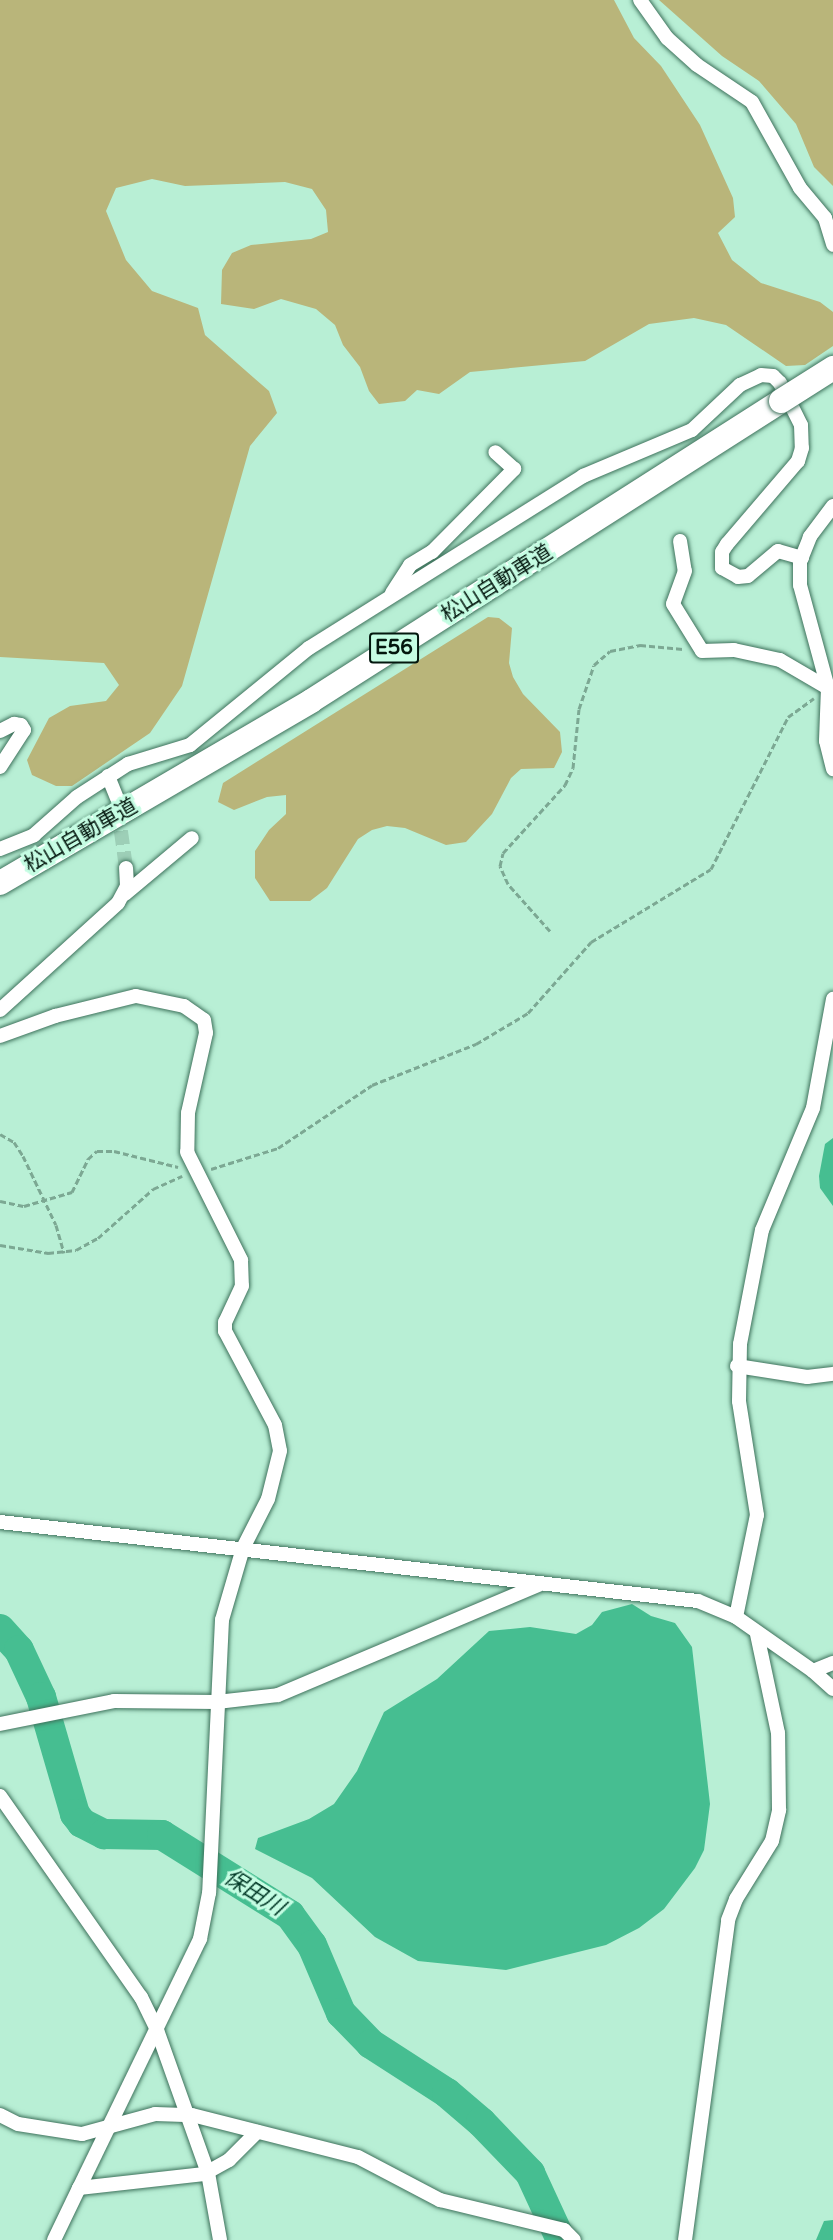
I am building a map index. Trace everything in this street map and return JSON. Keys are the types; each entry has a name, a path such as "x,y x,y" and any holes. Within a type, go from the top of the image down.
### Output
{"highway":[{"name":"松山自動車道","path":"0,883 311,701 833,368"}],"street":[{"path":"640,0 667,38 697,65 752,102 800,188 825,218 833,245"},
{"path":"0,849 34,835 77,796 128,764 190,745 203,737 309,648 583,476 692,430 740,385 761,375 773,376 780,383 801,425 802,448 798,461 727,544 720,560 722,568 738,577 748,576 778,551 802,558"},
{"path":"389,598 410,565 432,552 514,469 495,452"},
{"path":"833,506 810,537 802,558 800,585 830,686 825,741 833,769"},
{"path":"680,541 685,571 673,604 702,651 735,650 780,660 830,686"},
{"path":"0,731 14,724 21,725 24,730 0,767"},
{"path":"108,777 117,798"},
{"path":"0,1010 125,894 192,838"},
{"path":"125,894 126,868"},
{"path":"0,1036 55,1016 136,996 168,1000 197,1012 206,1033 194,1071 185,1136 195,1171 241,1260 242,1286 225,1322 225,1331 275,1425 280,1451 268,1499 243,1548 224,1609 217,1702 212,1856 200,1939 158,2030 54,2240"},
{"path":"736,1617 758,1515 739,1401 737,1366 754,1263 762,1230 808,1127 833,999"},
{"path":"737,1366 807,1377 833,1374"},
{"path":"0,1522 543,1584 662,1595 698,1601 736,1617 757,1634 813,1671 833,1689"},
{"path":"0,1724 44,1718 114,1701 217,1702 278,1695 543,1584"},
{"path":"685,2240 728,1920 736,1899 772,1841 778,1810 778,1733 757,1634"},
{"path":"813,1671 833,1664"},
{"path":"0,1796 124,1970 158,2030 208,2173 220,2240"},
{"path":"0,2115 18,2124 65,2133 91,2134 155,2114 186,2114 358,2157 440,2200 564,2230 574,2240"},
{"path":"79,2188 134,2185 208,2173 230,2160 257,2132"}],"path":[{"path":"550,931 508,884 501,866 503,854 565,785 573,768 579,709 594,664 610,651 640,645 702,651"},
{"path":"0,1245 65,1253 87,1246 118,1222 141,1198 165,1182 195,1171 278,1148 372,1084 476,1044 528,1013 591,942 711,869 788,717 830,686"},
{"path":"0,1134 14,1142 56,1225 65,1253"},
{"path":"0,1202 24,1206 44,1203 72,1192 88,1159 98,1150 114,1151 195,1171"}],"shaded area":[{"path":"0,0 614,0 634,38 661,66 700,125 733,198 735,217 718,233 732,260 761,283 820,302 833,312 833,346 805,365 786,366 726,325 694,318 649,324 585,361 470,372 439,394 417,390 405,401 379,404 369,391 360,367 343,345 335,325 316,309 281,299 254,309 221,304 222,270 232,253 251,245 311,239 328,232 326,210 312,189 285,182 185,186 152,179 116,188 106,211 126,260 152,291 198,308 205,335 269,391 277,413 250,446 182,686 150,733 72,786 56,786 32,775 27,760 49,718 70,706 106,701 119,685 104,663 0,657"},
{"path":"659,0 833,0 833,186 814,167 796,124 759,81 722,56"},
{"path":"488,617 499,618 512,628 509,663 513,677 523,694 560,732 562,752 554,768 521,769 511,778 492,814 466,842 446,845 405,828 387,826 372,830 358,839 327,888 310,901 270,901 255,878 255,851 269,830 286,814 286,795 267,797 234,810 218,802 223,783"},
{"path":"833,1138 833,1206 820,1188 819,1176 825,1144"},
{"path":"632,1604 651,1616 675,1623 692,1647 710,1804 704,1850 695,1868 664,1909 639,1928 606,1945 506,1970 418,1961 375,1937 312,1878 255,1849 258,1838 309,1819 334,1804 357,1771 384,1712 437,1679 489,1631 530,1627 576,1634 592,1625 602,1612"},
{"path":"833,2220 833,2240 816,2240 824,2221"}],"waterway":[{"name":"保田川","path":"0,1629 19,1650 41,1697 75,1814 82,1823 104,1834 162,1835 290,1915 312,1945 341,2013 371,2044 447,2093 481,2122 530,2173 561,2240"}],"tunnel":[{"path":"118,810 126,868"}]}
